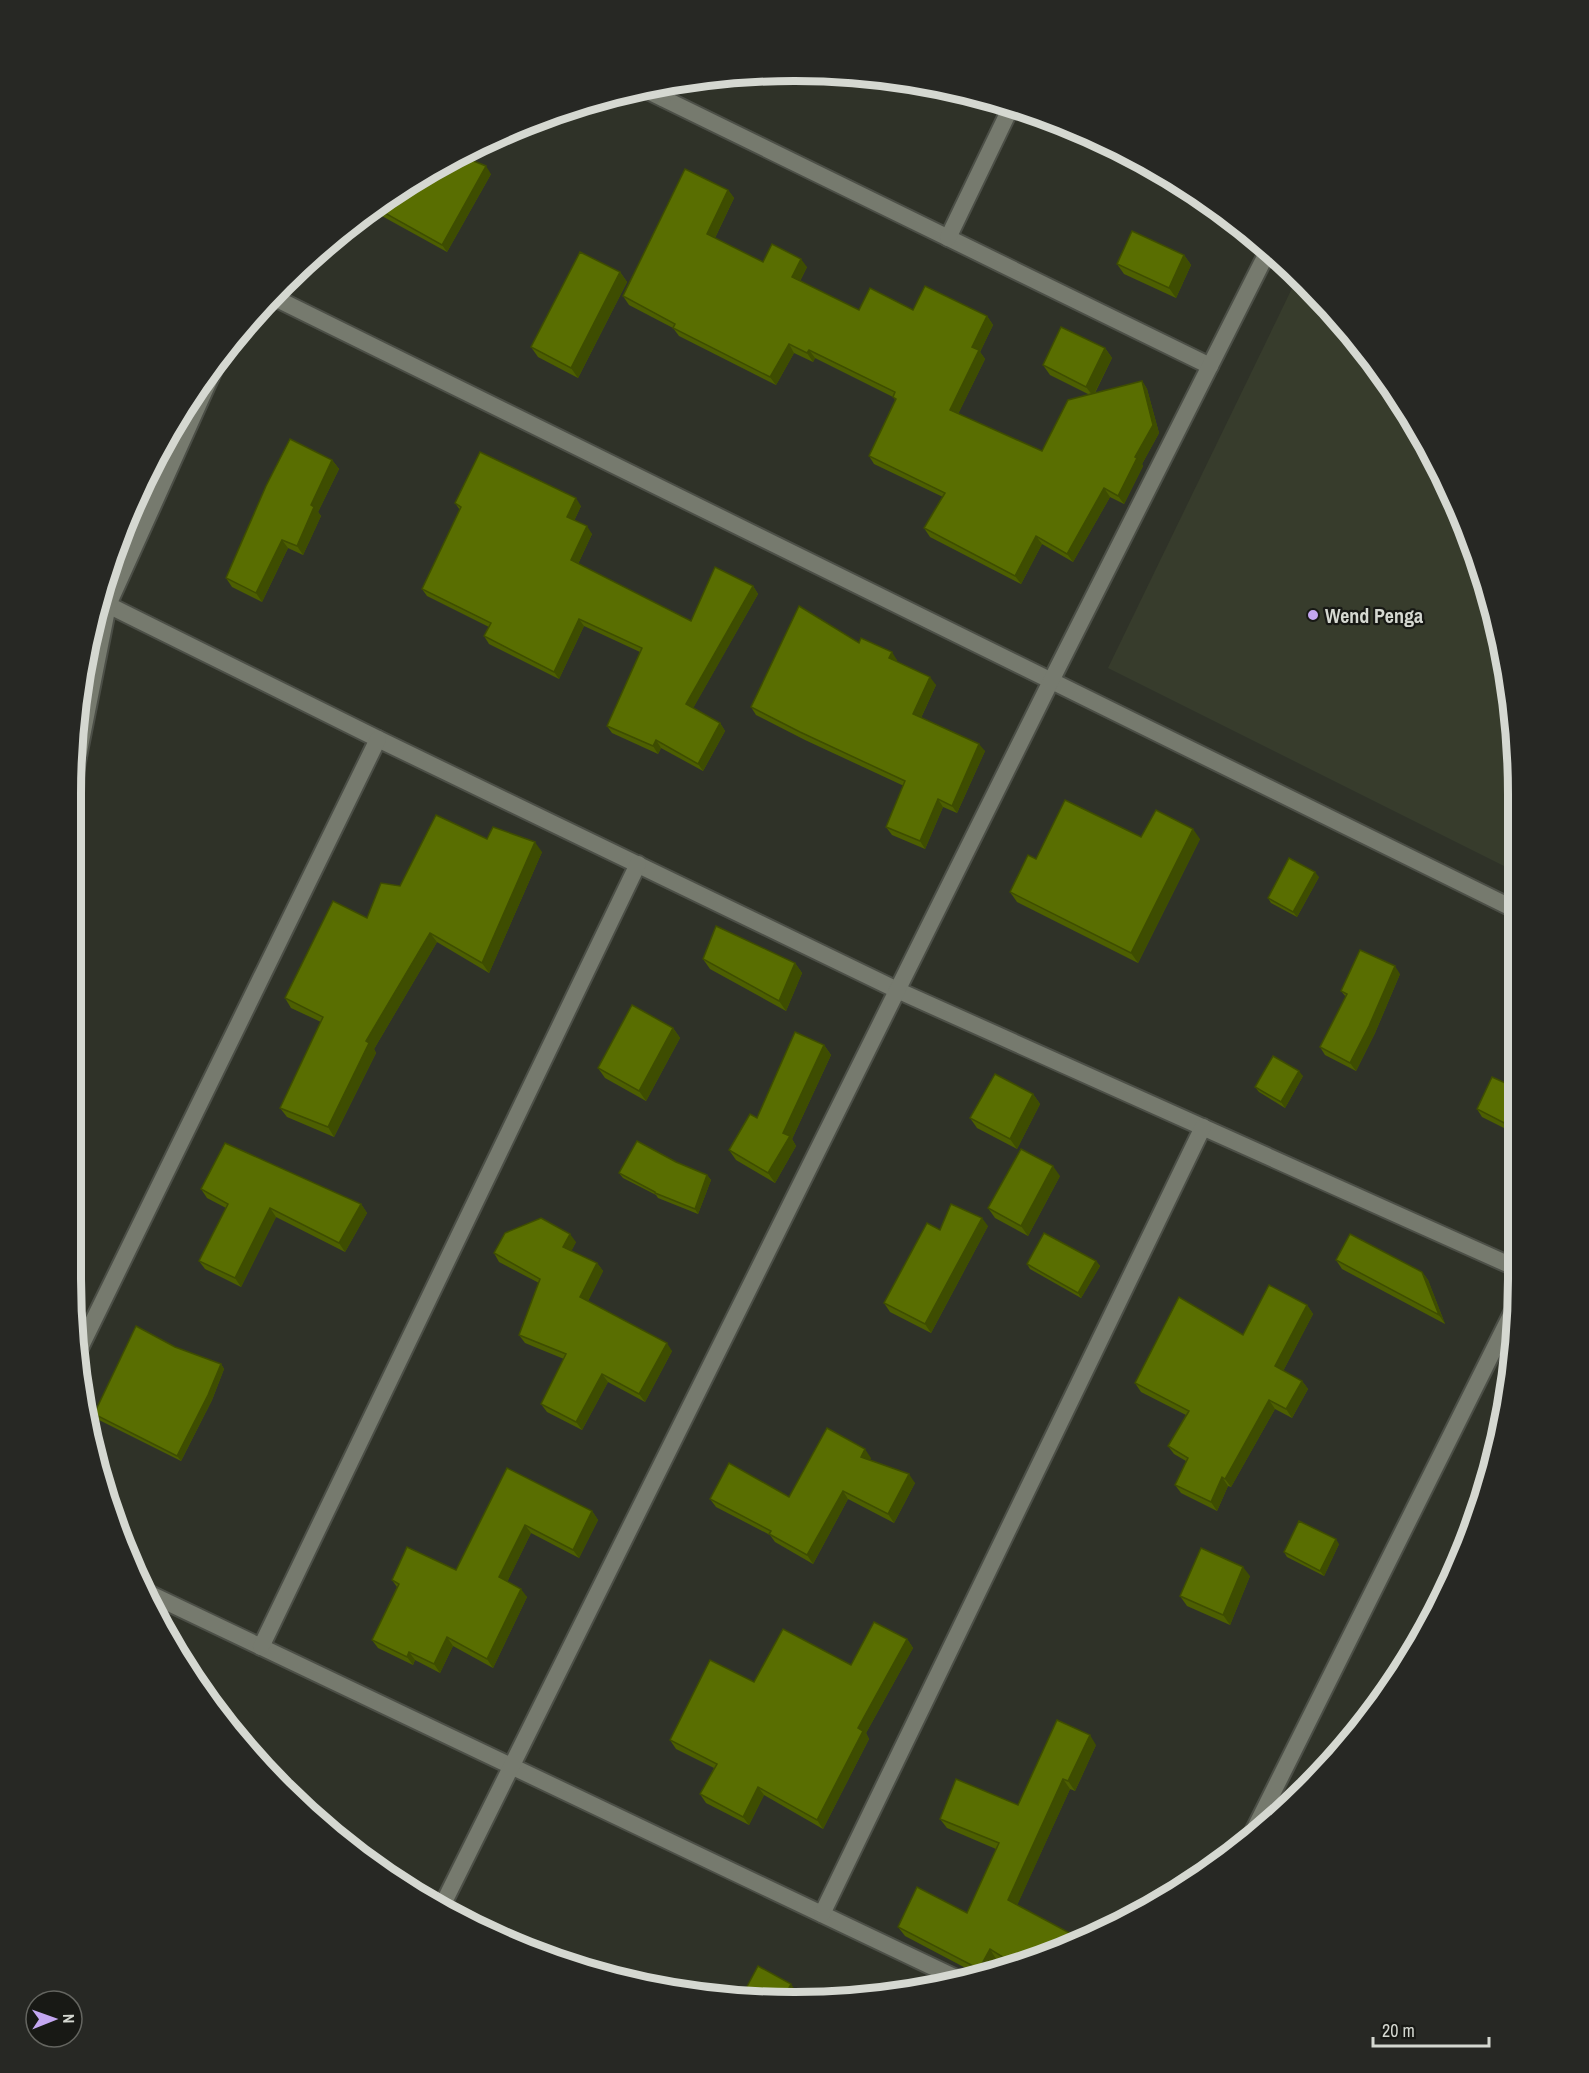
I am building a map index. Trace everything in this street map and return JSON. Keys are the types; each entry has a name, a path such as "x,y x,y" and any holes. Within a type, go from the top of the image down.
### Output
{"street":[{"path":"670,92 948,238 1209,366"},
{"path":"948,238 1008,114"},
{"path":"445,1900 1051,681 1265,258"},
{"path":"280,301 1508,906"},
{"path":"116,575 197,405"},
{"path":"107,604 378,740 897,990 1508,1264"},
{"path":"84,1339 378,740"},
{"path":"261,1647 638,864"},
{"path":"822,1914 1203,1127"},
{"path":"1259,1820 1506,1325"},
{"path":"157,1597 950,1975"}],"shaded area":[{"name":"Wend Penga","path":"1294,285 1331,324 1388,398 1434,479 1454,521 1484,610 1502,701 1508,794 1508,868 1108,668"}],"building":[{"path":"470,160 486,166 442,245 383,212"},
{"path":"685,169 728,190 707,234 763,262 772,244 801,259 792,277 859,310 870,288 913,310 925,286 987,316 972,347 979,350 950,410 1042,451 1068,400 1142,381 1153,425 1135,457 1137,458 1118,496 1104,488 1067,554 1036,536 1015,576 924,528 945,493 869,456 896,399 893,397 895,392 809,350 807,353 789,344 770,377 673,328 675,324 623,296"},
{"path":"1132,231 1184,255 1169,288 1117,264"},
{"path":"580,252 620,272 571,368 531,347"},
{"path":"1061,327 1105,348 1086,387 1043,365"},
{"path":"290,439 332,460 311,505 314,507 297,546 282,540 256,593 226,578 266,486"},
{"path":"480,452 576,498 567,517 587,526 571,560 691,621 715,567 753,586 686,704 720,723 698,764 656,740 653,746 607,726 642,648 579,619 554,672 484,636 491,623 422,589 461,507 455,503"},
{"path":"799,606 859,643 861,638 892,652 889,658 930,677 913,714 979,744 952,806 938,799 920,841 886,827 905,781 751,707"},
{"path":"1065,800 1141,837 1156,810 1193,829 1131,953 1010,892 1028,855 1036,859"},
{"path":"436,815 487,839 493,827 535,842 482,963 430,933 366,1041 369,1043 328,1127 280,1108 323,1017 285,998 333,901 367,918 381,883 400,886"},
{"path":"1289,858 1315,872 1293,912 1268,898"},
{"path":"716,926 795,963 779,1001 703,959"},
{"path":"1360,950 1395,966 1350,1063 1320,1047 1347,994 1341,991"},
{"path":"632,1005 673,1028 639,1091 598,1068"},
{"path":"795,1032 824,1045 783,1133 790,1136 768,1173 729,1150 750,1114 757,1118"},
{"path":"1273,1056 1299,1071 1281,1102 1255,1087"},
{"path":"995,1074 1033,1094 1010,1139 970,1118"},
{"path":"1492,1077 1508,1084 1508,1125 1477,1109"},
{"path":"637,1141 676,1162 707,1175 695,1209 655,1193 619,1173"},
{"path":"225,1143 361,1204 339,1243 270,1208 235,1278 199,1261 228,1204 201,1189"},
{"path":"1021,1149 1053,1166 1021,1226 988,1208"},
{"path":"951,1204 982,1218 925,1324 884,1303 927,1223 940,1230"},
{"path":"541,1218 570,1234 563,1247 597,1263 580,1297 667,1343 639,1394 602,1374 576,1422 541,1404 566,1354 519,1335 540,1279 494,1253 505,1233"},
{"path":"1044,1233 1096,1261 1078,1293 1027,1264"},
{"path":"1350,1234 1422,1272 1439,1315 1336,1260"},
{"path":"1269,1285 1307,1305 1275,1366 1302,1381 1286,1409 1269,1400 1225,1479 1222,1477 1211,1502 1175,1485 1188,1458 1168,1446 1189,1411 1135,1383 1179,1297 1243,1335"},
{"path":"136,1326 175,1347 221,1364 177,1456 94,1414"},
{"path":"827,1428 865,1449 861,1457 909,1474 888,1514 843,1491 807,1555 769,1534 771,1531 710,1499 729,1463 789,1497"},
{"path":"507,1468 592,1511 573,1550 525,1525 499,1577 521,1589 487,1659 447,1637 434,1664 409,1652 407,1657 372,1640 399,1584 392,1580 407,1547 456,1570"},
{"path":"1299,1521 1336,1539 1320,1571 1284,1552"},
{"path":"1201,1548 1243,1567 1223,1615 1180,1596"},
{"path":"874,1622 907,1639 858,1728 863,1731 817,1820 758,1787 743,1817 700,1794 717,1764 670,1740 710,1660 754,1682 783,1629 851,1665"},
{"path":"1057,1720 1090,1735 1068,1781 1063,1779 1008,1900 1074,1935 1007,1959 990,1949 978,1968 898,1927 917,1887 967,1913 999,1843 940,1819 956,1779 1018,1805"},
{"path":"758,1966 791,1984 787,1992 745,1990"}],"place":[{"name":"Wend Penga","path":"1313,615"}]}
